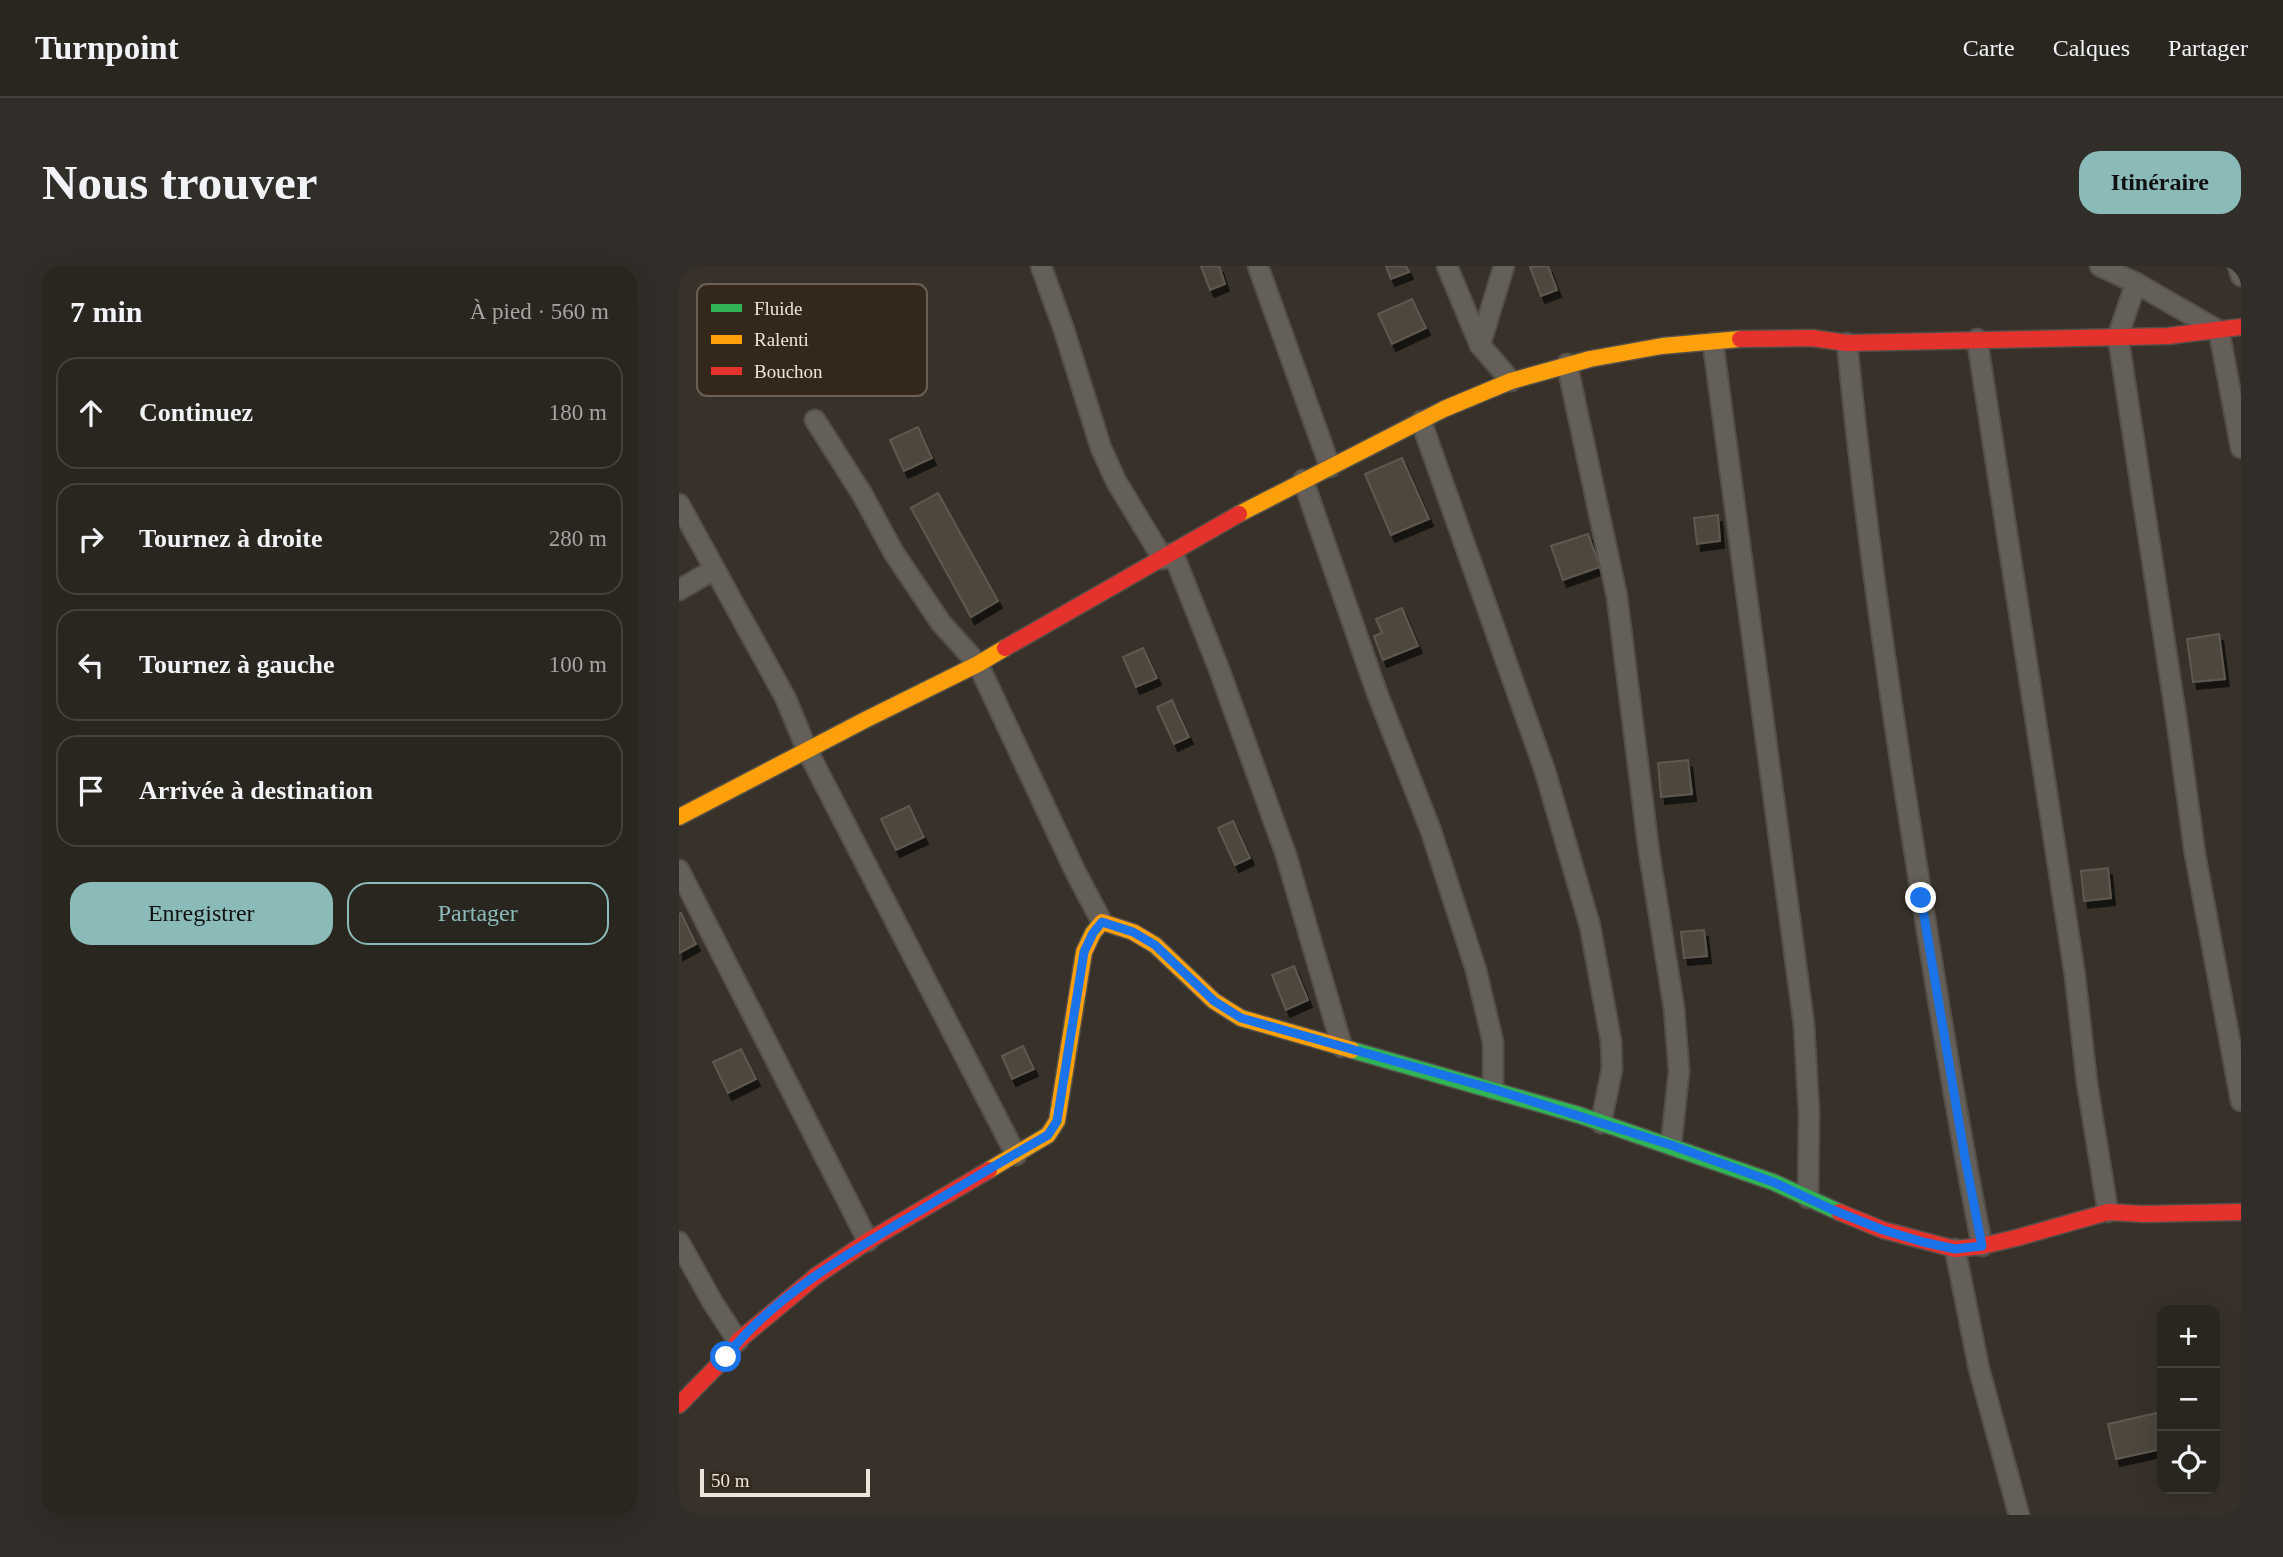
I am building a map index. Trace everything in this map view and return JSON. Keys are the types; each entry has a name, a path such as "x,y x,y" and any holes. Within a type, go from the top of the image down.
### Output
{"street":[{"path":"1041,266 1101,448 1116,481 1168,556 1206,635 1286,855 1342,1047"},
{"path":"1258,266 1330,467"},
{"path":"1447,266 1480,345 1511,381"},
{"path":"1480,345 1504,266"},
{"path":"2100,266 2136,283 2219,331 2241,448"},
{"path":"2238,266 2241,276"},
{"path":"2136,283 2118,336 2195,854 2241,1101"},
{"path":"679,817 978,664 1210,530 1303,480 1421,421 1511,381 1567,364 1662,346 1753,338 1812,338 1847,342 2168,336 2241,327"},
{"path":"1977,339 2075,976 2087,1083 2108,1212"},
{"path":"1847,342 1863,496 1888,685 1960,1131 1982,1246"},
{"path":"1713,343 1804,1025 1809,1113 1808,1198"},
{"path":"1567,364 1617,597 1649,852 1674,1008 1679,1071 1671,1145"},
{"path":"815,420 862,494 894,553 941,623 978,664 1076,873 1102,922 1133,932 1155,945 1214,1001 1241,1018 1493,1089 1671,1145 1773,1182 1883,1230 1955,1249 1982,1246 2108,1212 2241,1212"},
{"path":"1421,421 1545,771 1590,926 1611,1041 1612,1069 1601,1123"},
{"path":"1303,480 1377,693 1431,831 1476,970 1493,1042 1493,1089"},
{"path":"679,504 786,699 807,750 1016,1154"},
{"path":"679,590 715,569"},
{"path":"679,870 867,1241"},
{"path":"679,1405 738,1341 816,1276 867,1241 1048,1135 1057,1121 1084,952 1102,922"},
{"path":"679,1242 738,1341"},
{"path":"1955,1249 1979,1369 2019,1515"}],"building":[{"path":"1201,266 1219,266 1225,284 1210,290"},
{"path":"1386,266 1406,266 1409,272 1391,279"},
{"path":"1548,266 1557,290 1541,296 1530,267"},
{"path":"1412,299 1426,328 1392,344 1378,314"},
{"path":"918,427 932,458 904,471 890,440"},
{"path":"1402,458 1429,519 1391,535 1365,474"},
{"path":"938,493 998,601 971,617 911,508"},
{"path":"1718,515 1720,541 1697,544 1694,518"},
{"path":"1588,534 1600,567 1563,580 1551,546"},
{"path":"1402,608 1418,646 1383,660 1374,636 1382,633 1376,619"},
{"path":"2219,634 2225,679 2193,682 2187,639"},
{"path":"1143,648 1157,678 1136,687 1123,657"},
{"path":"1172,700 1189,737 1174,744 1157,707"},
{"path":"1688,760 1692,794 1661,797 1658,763"},
{"path":"909,806 924,837 896,850 881,819"},
{"path":"1233,821 1250,858 1235,865 1218,828"},
{"path":"2108,868 2111,898 2084,901 2081,871"},
{"path":"681,913 696,944 679,953 679,914"},
{"path":"1704,930 1707,956 1684,958 1681,932"},
{"path":"1294,966 1308,1000 1286,1010 1272,975"},
{"path":"1023,1046 1034,1069 1012,1079 1002,1056"},
{"path":"741,1049 756,1079 728,1093 713,1062"},
{"path":"2157,1413 2157,1450 2116,1459 2108,1424"}],"traffic: fast":[{"path":"1352,1050 1579,1115 1773,1182 1839,1212"}],"traffic: slow":[{"path":"1239,514 1444,409 1511,381 1590,359 1662,346 1740,339"},
{"path":"679,817 1005,648"},
{"path":"989,1170 1048,1135 1057,1121 1084,952 1102,922 1133,932 1155,945 1214,1001 1241,1018 1352,1050"}],"traffic: jam":[{"path":"1740,339 1812,338 1847,343 2168,336 2241,327"},
{"path":"1005,648 1239,514"},
{"path":"679,1405 738,1341 816,1276 868,1241 989,1170"},
{"path":"1839,1212 1883,1230 1955,1249 2016,1238 2108,1212 2241,1212"}],"route":[{"path":"726,1357 738,1341 771,1311 816,1276 867,1241 1048,1135 1057,1121 1084,952 1102,922 1133,932 1155,945 1214,1001 1241,1018 1493,1089 1671,1145 1773,1182 1883,1230 1955,1249 1982,1246 1921,898"}]}
